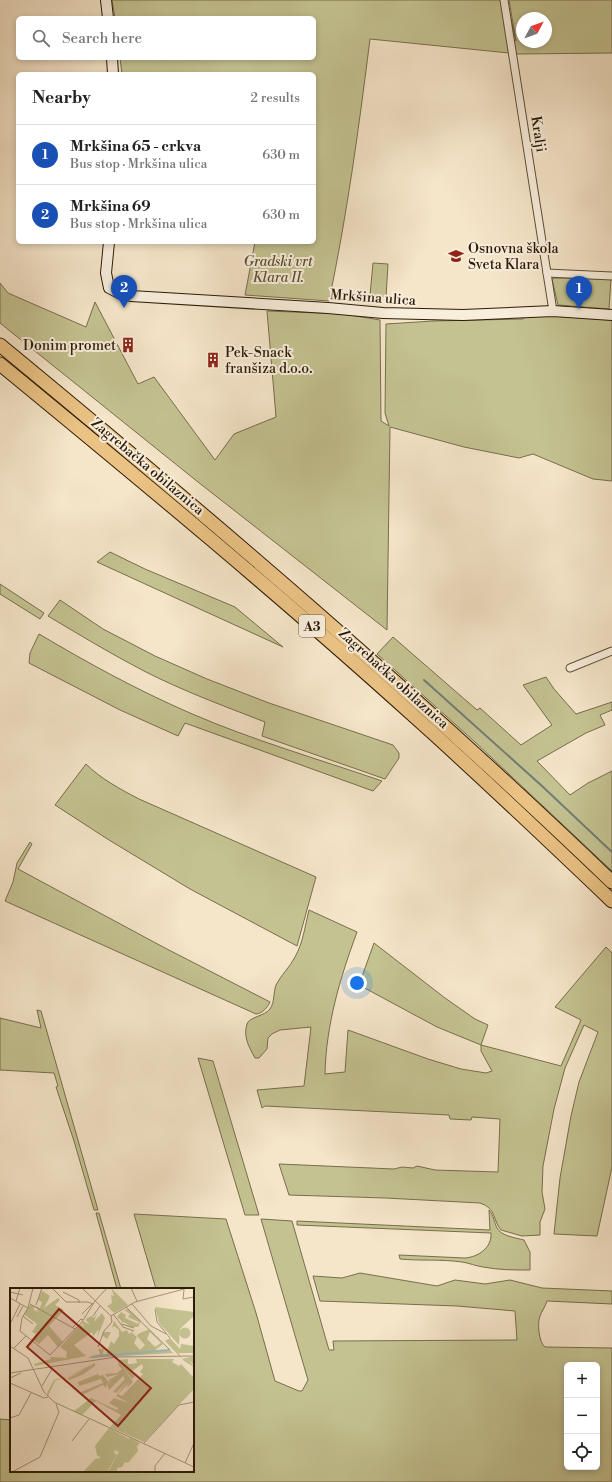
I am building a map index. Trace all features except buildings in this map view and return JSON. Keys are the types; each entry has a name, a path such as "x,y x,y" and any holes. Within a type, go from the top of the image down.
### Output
{"highway":[{"name":"Zagrebačka obilaznica","path":"0,345 310,605 535,808 612,882"},
{"name":"Zagrebačka obilaznica","path":"0,364 156,492 318,631 427,728 612,901"}],"street":[{"path":"106,0 108,16"},
{"name":"Kralji","path":"504,0 553,310"},
{"path":"112,60 113,72"},
{"name":"Mrkšina ulica","path":"109,244 106,272 108,288 118,293 131,296 328,308 383,313 463,315 553,310 612,315"},
{"path":"547,273 612,276"},
{"path":"570,668 612,651"}],"green space":[{"name":"Gradski vrt Klara II.","path":"112,0 507,0 516,41 509,0 612,0 612,53 519,54 370,39 352,171 329,301 245,295 255,244 316,244 316,72 122,72 120,60 316,60 316,16 115,16"},
{"path":"373,263 388,264 386,297 370,295"},
{"path":"552,279 611,279 609,309 558,305"},
{"path":"0,283 8,293 86,327 95,302 138,384 154,377 215,460 234,434 276,417 267,311 344,314 380,320 381,421 389,426 385,413 386,324 433,321 523,319 525,316 554,315 612,320 612,481 593,479 533,454 519,458 464,447 390,427 387,630 198,482 0,323"},
{"path":"110,552 145,569 235,607 283,647 97,562"},
{"path":"0,584 44,613 40,619 0,594"},
{"path":"60,600 103,629 155,656 207,679 269,703 393,745 399,753 399,758 385,779 262,736 265,722 204,698 144,671 48,616"},
{"path":"39,634 113,676 213,723 261,741 382,781 373,791 185,723 178,736 120,710 29,663 30,653"},
{"path":"393,637 477,710 480,708 521,745 552,725 523,685 546,677 554,689 576,714 612,702 612,710 600,715 605,725 586,733 537,761 570,795 588,783 612,771 612,871 475,742 377,654"},
{"path":"86,764 104,779 139,799 316,877 297,946 190,889 55,805"},
{"path":"30,842 32,844 18,869 165,948 270,1002 268,1006 263,1011 256,1014 5,901 13,882 17,863"},
{"path":"309,910 357,932 335,1002 328,1038 325,1074 345,1072 348,1030 428,1059 461,1069 486,1073 492,1071 481,1051 481,1045 561,1066 581,1020 555,1007 606,947 612,953 612,1167 597,1236 554,1234 560,1178 571,1116 579,1082 598,1032 584,1025 565,1068 554,1109 543,1166 542,1192 545,1209 540,1222 540,1235 522,1236 501,1230 492,1211 480,1203 289,1195 279,1164 394,1169 402,1167 413,1168 417,1166 435,1170 498,1172 500,1119 472,1117 471,1120 450,1119 449,1115 265,1106 262,1108 257,1090 304,1086 311,1027 280,1030 272,1034 268,1038 267,1049 259,1058 255,1058 247,1042 246,1029 248,1022 268,1011 272,1006 276,985 298,952 304,934"},
{"path":"374,943 445,998 475,1019 488,1025 481,1045 437,1027 359,985"},
{"path":"37,1010 41,1011 98,1210 94,1210 74,1141 56,1087 58,1086 54,1073 0,1070 0,1018 41,1028"},
{"path":"198,1058 213,1061 259,1215 245,1215"},
{"path":"489,1210 499,1231 509,1236 524,1240 530,1252 530,1270 495,1269 454,1261 400,1259 399,1255 465,1258 475,1256 487,1247 491,1238 491,1233 297,1225 297,1221 490,1230"},
{"path":"96,1213 99,1213 121,1288 117,1288"},
{"path":"134,1214 226,1219 256,1313 275,1381 299,1391 302,1391 308,1380 261,1219 292,1221 329,1350 334,1350 333,1341 517,1340 515,1311 457,1306 320,1301 313,1276 342,1278 360,1273 437,1286 455,1280 485,1284 510,1280 542,1288 612,1291 612,1304 547,1301 539,1319 539,1333 541,1341 545,1347 612,1348 612,1482 0,1482 0,1419 10,1420 10,1472 194,1472 194,1288 156,1288"}],"waterway":[{"path":"424,680 542,786 612,852"}],"place":[{"name":"Osnovna škola Sveta Klara","path":"456,256"},
{"name":"Mrkšina 69","path":"124,308"},
{"name":"Mrkšina 65 - crkva","path":"579,309"},
{"name":"Donim promet","path":"128,345"},
{"name":"Pek-Snack franšiza d.o.o.","path":"213,360"}]}
